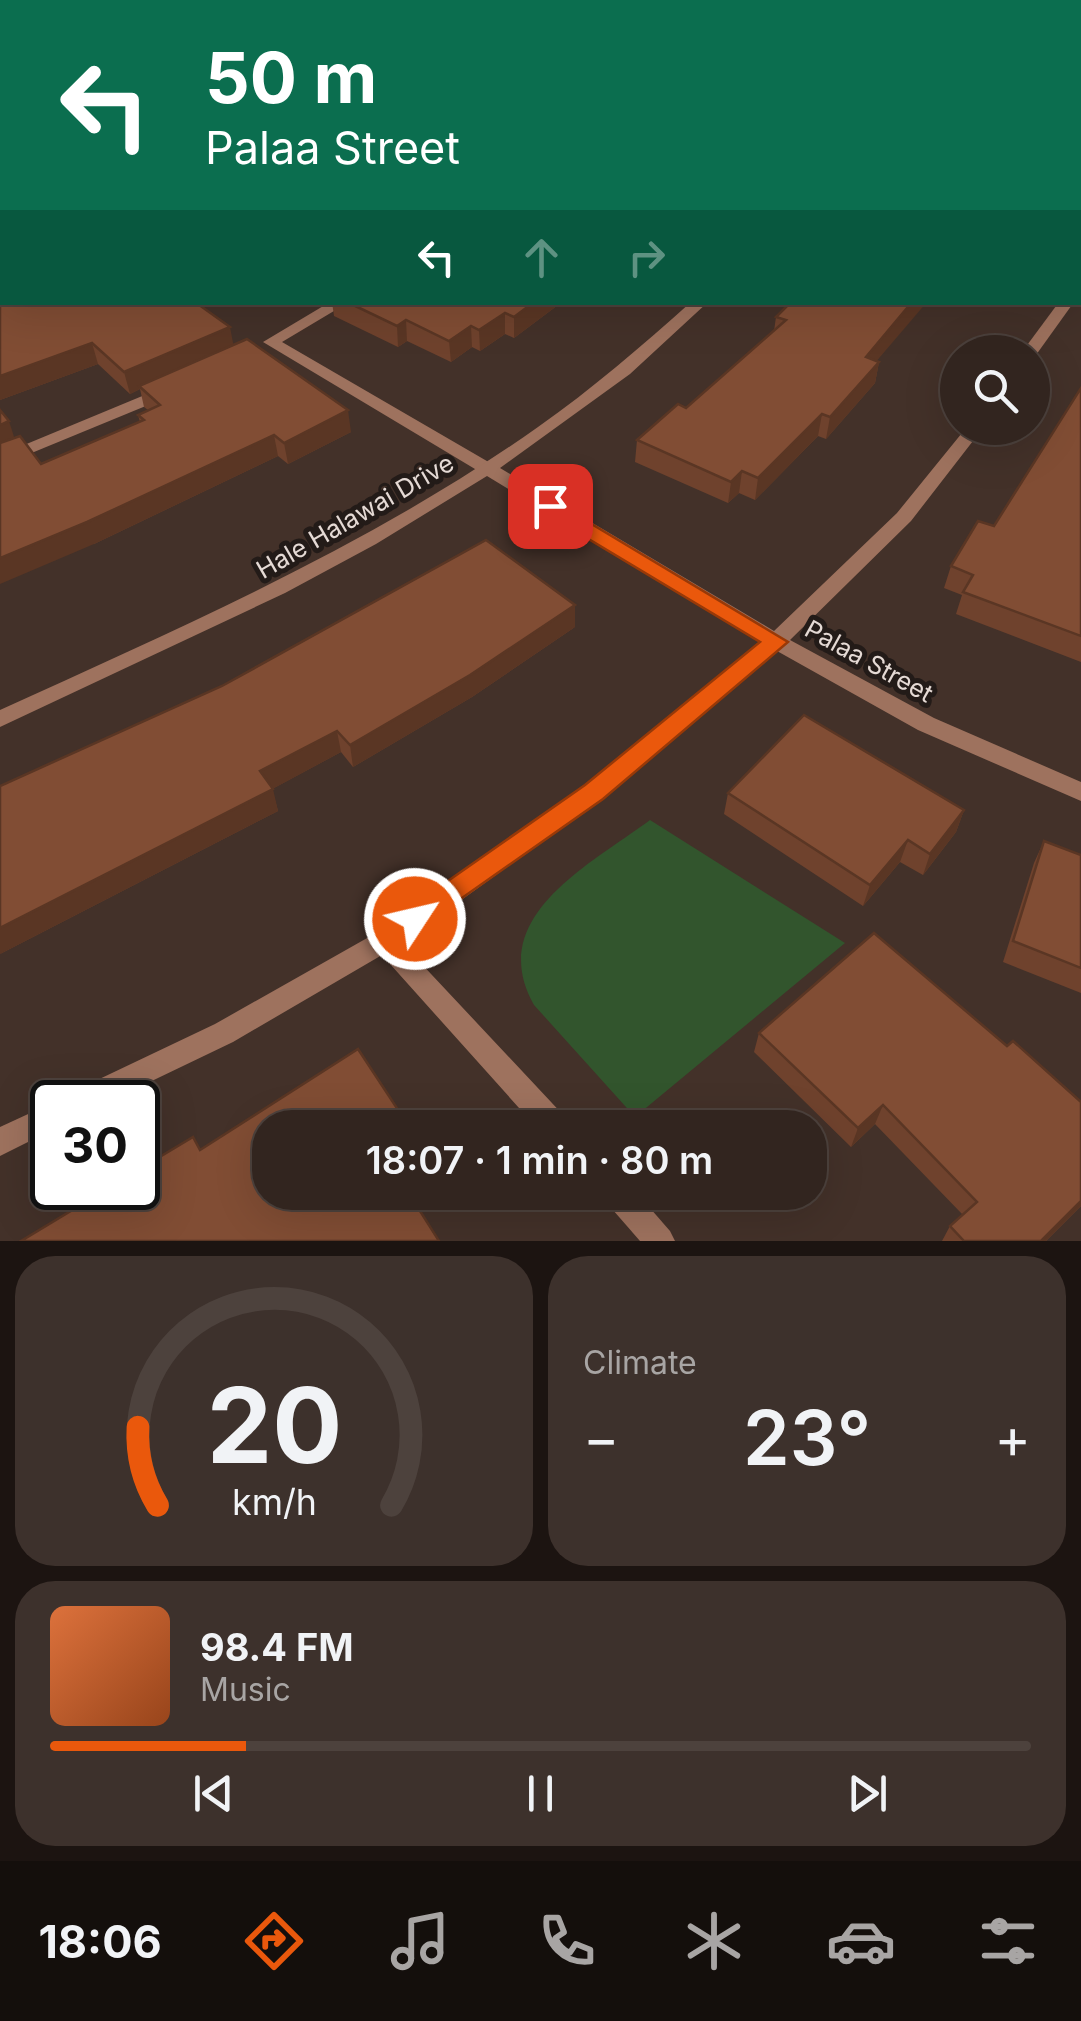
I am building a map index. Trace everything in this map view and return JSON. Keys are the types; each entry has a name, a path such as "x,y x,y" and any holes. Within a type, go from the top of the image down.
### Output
{"street":[{"path":"254,350 337,305"},
{"name":"Hale Halawai Drive","path":"0,718 271,594 486,468 574,411 659,344 699,305"},
{"path":"1043,335 1065,305"},
{"name":"Palaa Street","path":"271,342 776,642 926,724 1081,792"},
{"path":"0,461 186,381"},
{"path":"126,1080 224,1033 386,940 594,792 776,642 904,517 961,445"},
{"path":"386,940 540,1110"},
{"path":"0,1142 30,1127"},
{"path":"632,1210 660,1241"}],"green space":[{"path":"650,820 845,943 643,1110 629,1110 534,1005 522,974 523,945 533,919 551,896"}],"building":[{"path":"0,305 199,305 230,327 124,372 92,343 0,376"},
{"path":"353,305 530,305 514,317 505,313 479,330 471,326 449,341 406,320 397,326"},
{"path":"788,305 909,305 866,357 879,362 830,417 822,414 758,478 742,471 731,482 637,440 678,404 686,408 786,320 776,317"},
{"path":"247,339 348,410 284,443 274,435 0,558 0,443 20,436 41,464 144,420 138,415 160,405 139,386"},
{"path":"1081,388 1081,636 963,592 973,575 951,566 978,521 994,526 1045,445 1050,445 1050,437"},
{"path":"0,410 9,421 0,425"},
{"path":"486,540 575,605 470,675 350,745 337,731 260,771 273,789 0,928 0,786 222,686"},
{"path":"804,715 964,810 930,854 908,840 870,885 728,793"},
{"path":"1044,841 1081,855 1081,968 1013,941"},
{"path":"874,933 1007,1046 1013,1041 1081,1102 1081,1201 1041,1241 964,1241 950,1226 977,1202 883,1105 858,1128 759,1033"},
{"path":"358,1049 398,1110 263,1110"},
{"path":"252,1117 252,1210 419,1210 439,1241 21,1241 72,1210 160,1210 160,1157 193,1137 200,1150"}],"route":[{"path":"415,919 594,792 776,642 550,506"}]}
